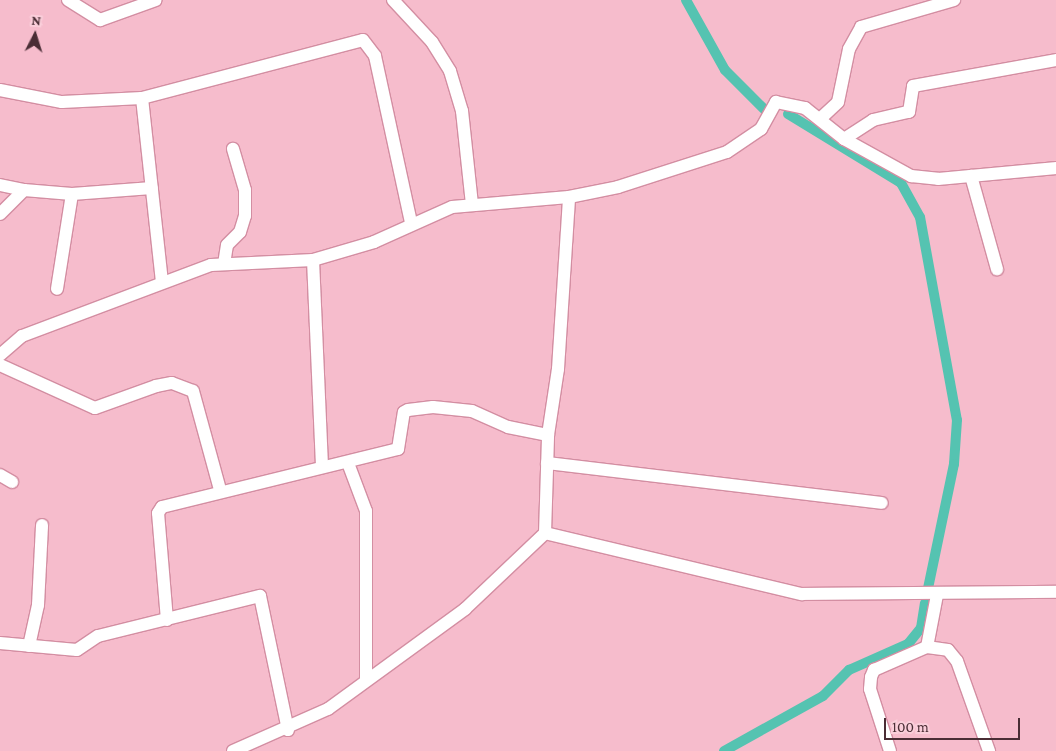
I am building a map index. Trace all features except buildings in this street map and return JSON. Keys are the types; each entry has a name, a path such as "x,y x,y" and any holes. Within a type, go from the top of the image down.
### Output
{"street":[{"path":"68,0 100,20 156,0"},
{"path":"393,0 432,42 450,71 462,111 472,204"},
{"path":"821,118 838,102 849,50 861,27 954,0"},
{"path":"0,90 62,102 142,98 363,40 375,56 411,222"},
{"path":"844,139 873,120 909,112 913,86 1056,60"},
{"path":"142,98 162,281"},
{"path":"0,355 22,336 162,281 224,264 313,260 389,236 411,222 472,204 569,197 618,187 727,152 761,129 776,102 805,108 821,118 844,139 911,176 970,176 1056,168"},
{"path":"224,264 227,245 240,232 245,216 245,190 233,149"},
{"path":"970,176 997,269"},
{"path":"0,185 24,190 72,194 152,188"},
{"path":"0,214 24,190"},
{"path":"57,289 72,194"},
{"path":"233,751 288,730 328,710 366,680 465,609 545,534 548,435 558,369 569,197"},
{"path":"313,260 322,467"},
{"path":"0,365 95,408 156,386 172,384 193,391 220,490"},
{"path":"167,620 158,513 162,507 220,490 272,482 322,467 348,463 398,449 404,412 416,409 472,411 508,427 548,435"},
{"path":"348,463 366,511 366,680"},
{"path":"547,463 882,503"},
{"path":"0,475 12,482"},
{"path":"29,646 38,605 42,525"},
{"path":"545,534 802,594 937,595 1056,592"},
{"path":"927,647 937,595"},
{"path":"0,643 77,650 98,636 260,596 288,730"},
{"path":"890,751 870,689 871,677 874,670 927,647 948,650 957,661 989,751"}],"waterway":[{"path":"686,0 725,70 764,109"},
{"path":"788,114 901,183 920,217 957,420 954,464 928,588"},
{"path":"724,751 823,696 849,670 908,644 921,628 925,603"}]}
